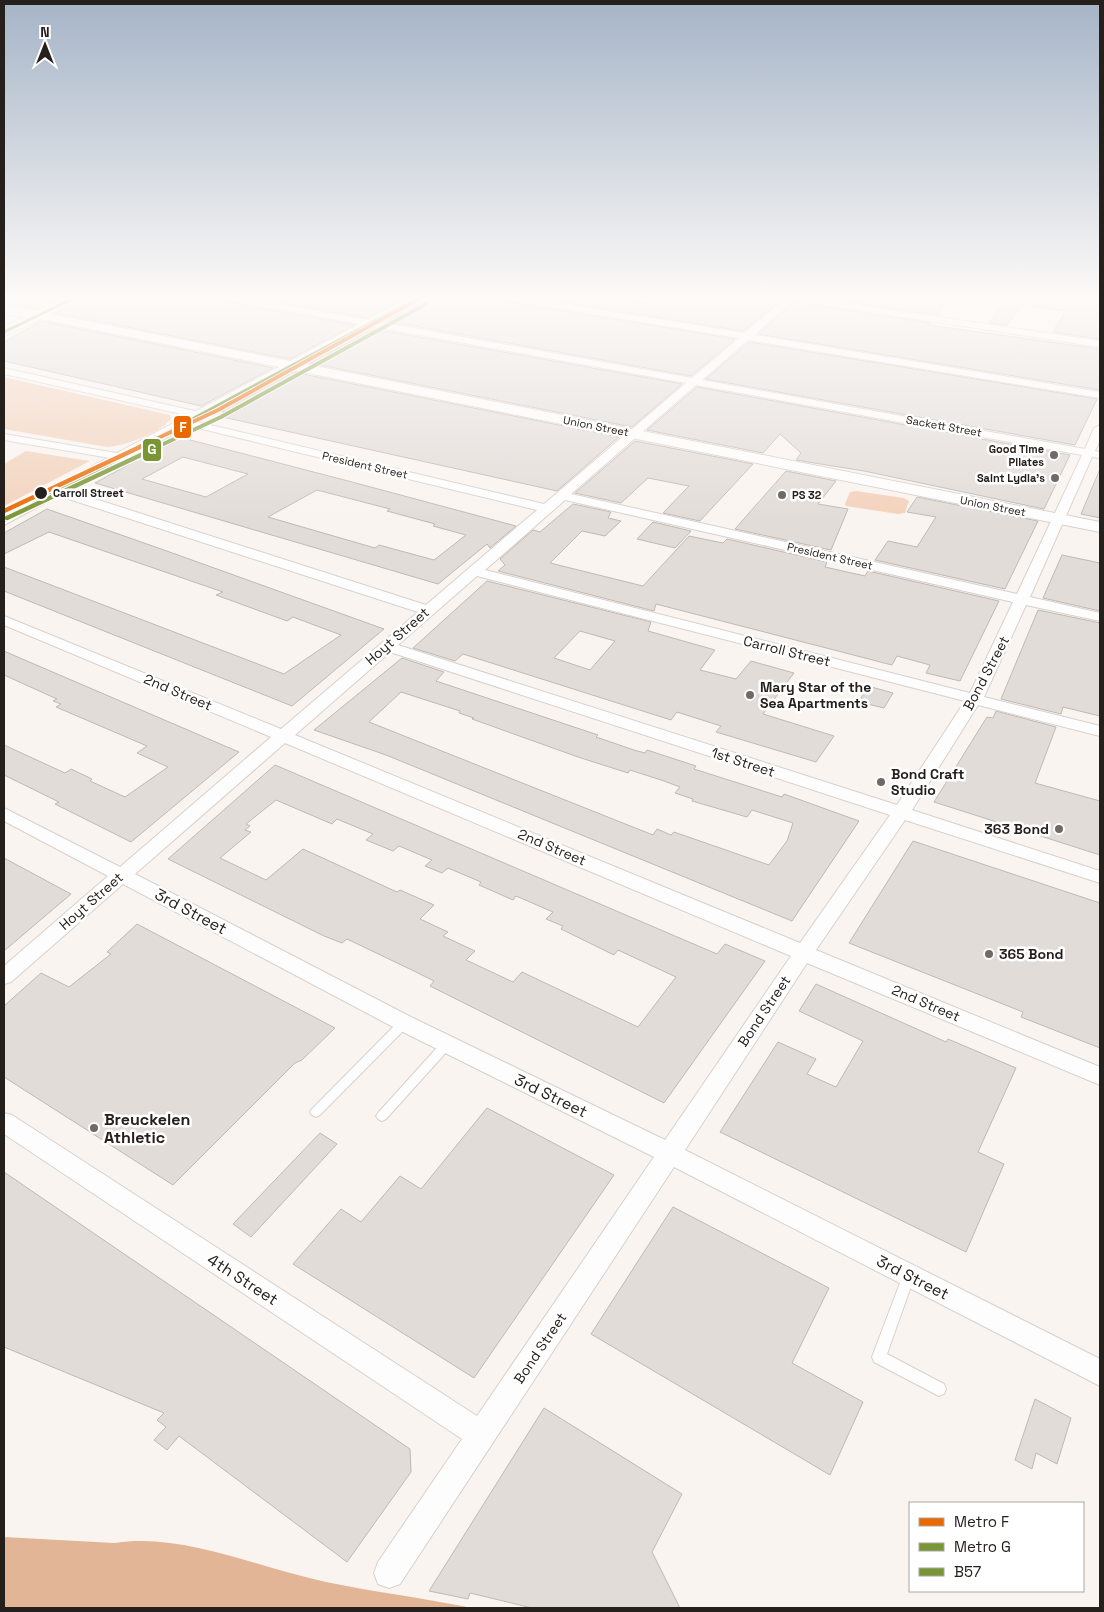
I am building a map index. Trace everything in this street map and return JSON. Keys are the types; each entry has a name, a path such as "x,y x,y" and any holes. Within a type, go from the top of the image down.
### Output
{"street":[{"path":"10,372 199,414"},
{"path":"4,520 278,372"},
{"name":"Union Street","path":"328,372 1100,527"},
{"name":"Sackett Street","path":"651,372 1095,454"},
{"name":"Hoyt Street","path":"4,977 703,372"},
{"path":"963,372 1100,395"},
{"name":"President Street","path":"185,422 545,508"},
{"name":"Bond Street","path":"389,1573 804,952 901,813 974,699 1059,519 1095,454 1100,428"},
{"path":"4,437 122,456"},
{"path":"57,491 427,610"},
{"name":"President Street","path":"560,495 1100,617"},
{"name":"Carroll Street","path":"474,571 1100,731"},
{"name":"2nd Street","path":"4,620 1100,1076"},
{"name":"1st Street","path":"386,646 1100,876"},
{"name":"3rd Street","path":"4,814 404,1023 669,1153 1100,1373"},
{"name":"4th Street","path":"4,1122 481,1436"}],"lane":[{"path":"316,1112 404,1023"},
{"path":"382,1116 447,1044"},
{"path":"909,1274 879,1357 940,1389"}],"path":[{"path":"5,403 20,406 45,402 56,404 59,408 57,411"},
{"path":"20,406 14,411 16,416 21,418"},
{"path":"48,416 57,411 79,412 89,416 117,419"},
{"path":"79,439 133,411"},
{"path":"125,415 157,422"},
{"path":"11,423 21,418 48,416 62,421 76,422 97,430"},
{"path":"76,422 89,416"},
{"path":"92,433 126,440"}],"shaded area":[{"path":"4,377 170,415 171,419 166,424 141,438 107,447 4,429"},
{"path":"26,451 90,461 4,506 4,464"},
{"path":"856,491 904,498 909,501 905,513 898,514 846,506 845,504 850,492"},
{"path":"4,1537 114,1543 140,1541 167,1542 220,1553 326,1582 472,1608 4,1608"}],"building":[{"path":"53,372 265,372 201,406"},
{"path":"294,372 619,437 557,491 218,416 225,412 221,411"},
{"path":"356,372 616,372 682,384 632,427"},
{"path":"670,372 695,372 691,376"},
{"path":"714,372 934,372 1097,399 1075,445 706,379"},
{"path":"991,372 1100,372 1100,390"},
{"path":"697,387 1070,455 1044,509 864,471 796,460 801,453 780,434 763,453 647,430"},
{"path":"179,437 516,526 490,548 487,544 438,584 95,483","holes":["183,457 248,474 206,497 142,479","317,490 390,509 387,511 435,524 433,526 466,535 434,560 379,545 375,548 268,517"]},
{"path":"635,441 753,464 700,521 663,513 689,486 648,478 621,503 575,493"},
{"path":"1100,469 1100,518 1081,514"},
{"path":"786,471 836,481 818,504 848,509 831,550 735,529"},
{"path":"917,497 1038,521 1005,589 875,560 888,541 917,547 936,517 907,512"},
{"path":"573,504 611,512 608,518 621,521 605,536 582,531 550,563 643,586 689,536 723,543 727,539 827,562 825,567 865,576 868,571 999,601 960,681 926,673 930,665 897,656 892,665 656,604 654,611 498,571 505,565 500,559 533,530 540,532"},
{"path":"47,509 384,629 292,706 4,591 4,567 284,674 341,635 293,617 287,621 216,595 223,592 49,532 4,554 4,533"},
{"path":"653,522 691,531 675,548 637,539"},
{"path":"1062,555 1100,563 1100,611 1043,598"},
{"path":"487,581 651,622 648,631 715,650 700,670 736,679 751,661 794,673 763,714 834,736 816,762 716,732 721,726 677,712 671,720 463,654 455,661 413,648","holes":["580,631 615,641 590,670 554,658"]},
{"path":"1038,610 1100,623 1100,716 1063,707 1061,714 1001,699"},
{"path":"4,651 239,752 131,842 55,804 59,802 4,775 4,745 65,773 71,769 92,779 90,781 125,797 168,767 137,753 147,746 56,707 61,704 53,701 57,699 4,675"},
{"path":"402,658 444,672 436,681 598,735 596,737 634,750 645,753 647,750 696,766 694,769 782,797 784,794 859,821 792,921 386,755 314,730","holes":["401,692 460,711 459,713 474,718 472,719 578,757 628,773 630,770 680,787 675,793 693,799 692,801 747,817 752,810 793,823 787,841 769,865 674,832 671,835 657,829 653,835 369,722"]},
{"path":"868,686 893,693 884,708 859,702"},
{"name":"363 Bond","path":"996,711 1056,727 1035,783 1100,801 1100,855 934,802 987,717 993,718"},
{"path":"275,765 717,954 725,944 765,961 664,1103 430,986 434,981 416,972 347,939 342,943 324,936 168,859","holes":["276,800 332,824 337,819 373,834 366,840 393,851 399,846 432,860 425,866 442,873 448,868 481,882 479,885 513,900 516,896 553,912 546,919 563,926 561,929 614,955 618,950 676,977 638,1027 522,972 513,982 466,960 475,951 443,936 448,932 420,919 434,905 400,890 397,892 303,849 266,880 220,858 251,832 245,830 250,826 246,824"]},
{"name":"365 Bond","path":"913,841 1100,903 1100,1048 1021,1017 1023,1012 849,943"},
{"path":"4,858 71,894 4,951"},
{"path":"137,924 335,1028 302,1060 295,1063 173,1185 4,1077 4,1006 41,973 69,987 111,954 107,952"},
{"path":"816,984 946,1042 948,1039 1016,1068 978,1152 1004,1164 966,1252 720,1132 778,1042 816,1059 807,1074 836,1087 863,1041 799,1011"},
{"path":"487,1108 614,1175 474,1378 293,1264 341,1209 361,1222 400,1176 421,1189"},
{"path":"320,1133 337,1144 251,1237 233,1224"},
{"path":"4,1172 410,1449 411,1472 347,1562 179,1436 167,1450 154,1440 166,1427 157,1420 164,1413 4,1347"},
{"path":"673,1207 829,1288 792,1363 863,1402 830,1475 591,1334"},
{"path":"1035,1399 1071,1418 1057,1464 1036,1453 1032,1469 1015,1460"},
{"path":"544,1408 682,1494 652,1552 680,1608 532,1608 470,1593 468,1599 429,1591"}],"metro line":[{"name":"F","path":"4,511 218,410 286,372"},
{"name":"G","path":"7,518 221,417 302,372"}],"transit line":[{"name":"B57","path":"4,520 279,372"}],"place":[{"name":"Good Time Pilates","path":"1054,455"},
{"name":"Saint Lydia's","path":"1055,478"},
{"name":"Carroll Street","path":"41,493"},
{"name":"PS 32","path":"782,495"},
{"name":"Mary Star of the Sea Apartments","path":"750,695"},
{"name":"Bond Craft Studio","path":"881,782"},
{"name":"363 Bond","path":"1059,829"},
{"name":"365 Bond","path":"989,954"},
{"name":"Breuckelen Athletic","path":"94,1128"}]}
